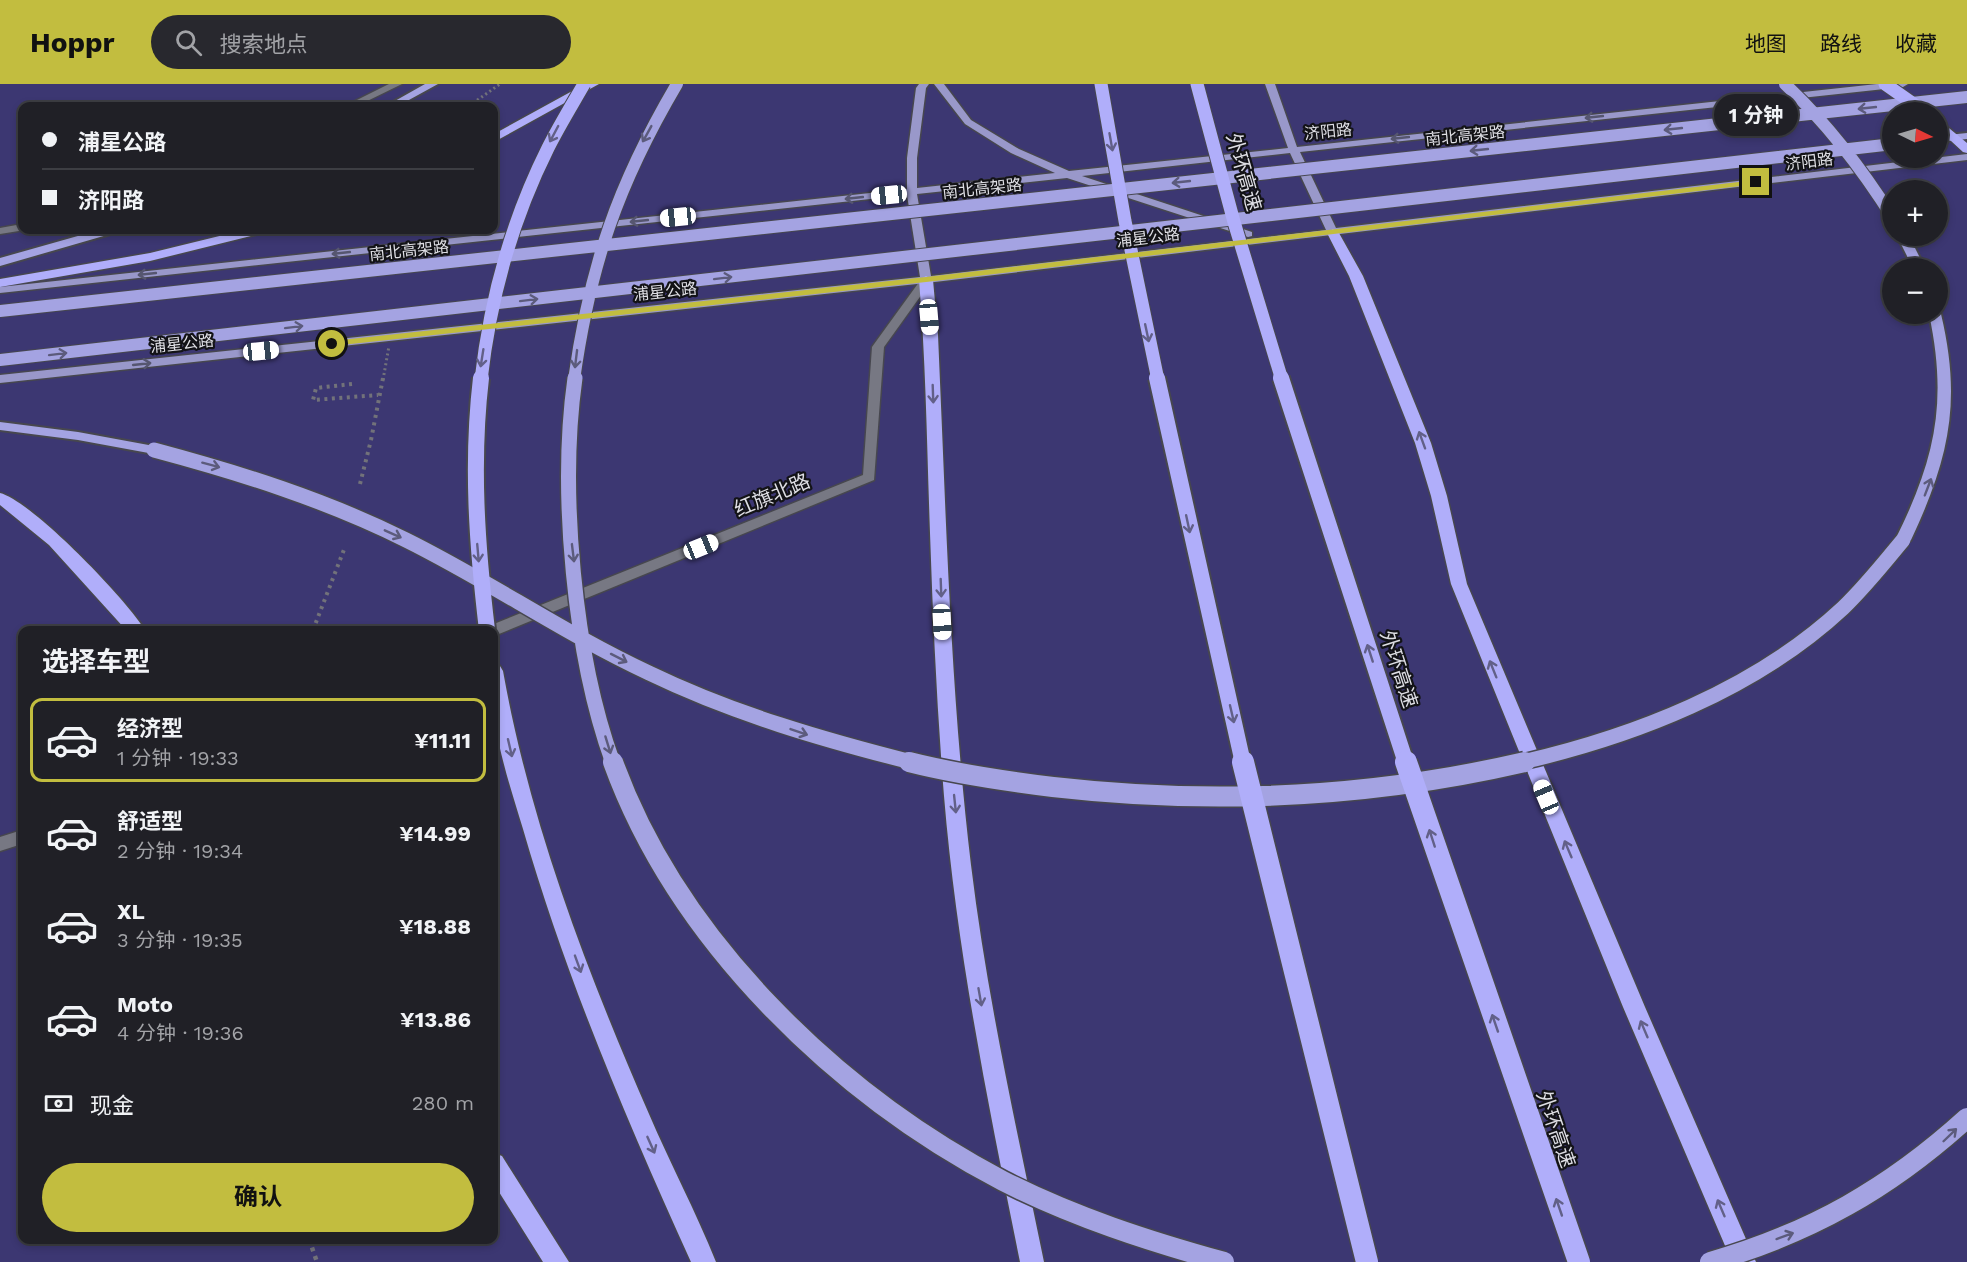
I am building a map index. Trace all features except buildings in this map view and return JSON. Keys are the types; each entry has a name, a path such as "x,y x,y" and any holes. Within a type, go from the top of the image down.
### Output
{"highway":[{"path":"399,102 433,84"},
{"path":"487,626 475,514 475,438 480,372 490,312 503,257 520,207 562,118 585,84"},
{"path":"498,137 593,84"},
{"path":"677,84 639,147 604,232 590,280 579,335 572,395 569,461 571,533 580,613 596,700 608,748 627,798 652,849 684,901 729,961 782,1021 846,1079 904,1123 968,1163 1037,1198 1108,1227 1192,1255 1224,1262"},
{"path":"1101,84 1139,292 1195,556 1283,932 1368,1262"},
{"name":"外环高速","path":"1197,84 1254,290 1332,540 1459,922 1579,1262"},
{"path":"1785,84 1820,118 1847,151 1882,202"},
{"path":"1885,84 1910,102"},
{"name":"南北高架路","path":"0,311 1967,97"},
{"path":"1948,132 1967,149"},
{"path":"1948,138 1967,136"},
{"path":"0,360 1882,145"},
{"path":"1333,233 1356,276 1423,443 1439,496 1459,584 1634,1007 1744,1262"},
{"path":"0,262 96,234"},
{"path":"0,283 150,257 242,234"},
{"path":"926,280 931,347 944,670 961,866 980,995 1032,1262"},
{"path":"0,426 78,436 154,450 241,473 324,503 405,539 569,633 653,676 730,708 813,737 902,761 994,779 1086,791 1179,797 1273,797 1364,791 1452,778 1536,760 1610,739 1677,712 1738,683 1791,650 1836,615 1873,578 1903,540 1921,505 1934,470 1943,435 1946,369 1938,324"},
{"path":"0,498 32,521 56,543 132,626"},
{"path":"498,689 521,794 558,909 616,1066 704,1262"},
{"path":"1710,1262 1800,1231 1871,1194 1932,1151 1967,1118"},
{"path":"498,1170 557,1262"}],"main road":[{"path":"924,84 921,88 912,158 912,192 926,280"},
{"path":"939,84 968,122 992,139 1069,175 1267,240"},
{"path":"1270,84 1293,149 1333,233"},
{"name":"济阳路","path":"1293,149 1903,84"},
{"path":"0,290 1293,149"},
{"name":"济阳路","path":"1333,233 1967,157"},
{"name":"浦星公路","path":"0,379 926,280 1333,233"}],"street":[{"path":"359,102 397,84"},
{"path":"0,231 18,228"},
{"name":"红旗北路","path":"498,628 869,477 878,347 926,280"},
{"path":"0,844 18,838"}],"path":[{"path":"475,102 500,84"},
{"path":"352,384 316,388 313,400 378,395"},
{"path":"311,1244 317,1262"}],"shaded area":[{"path":"0,84 1967,84 1967,1262 0,1262"}],"route":[{"path":"332,344 926,280 1756,182"}]}
